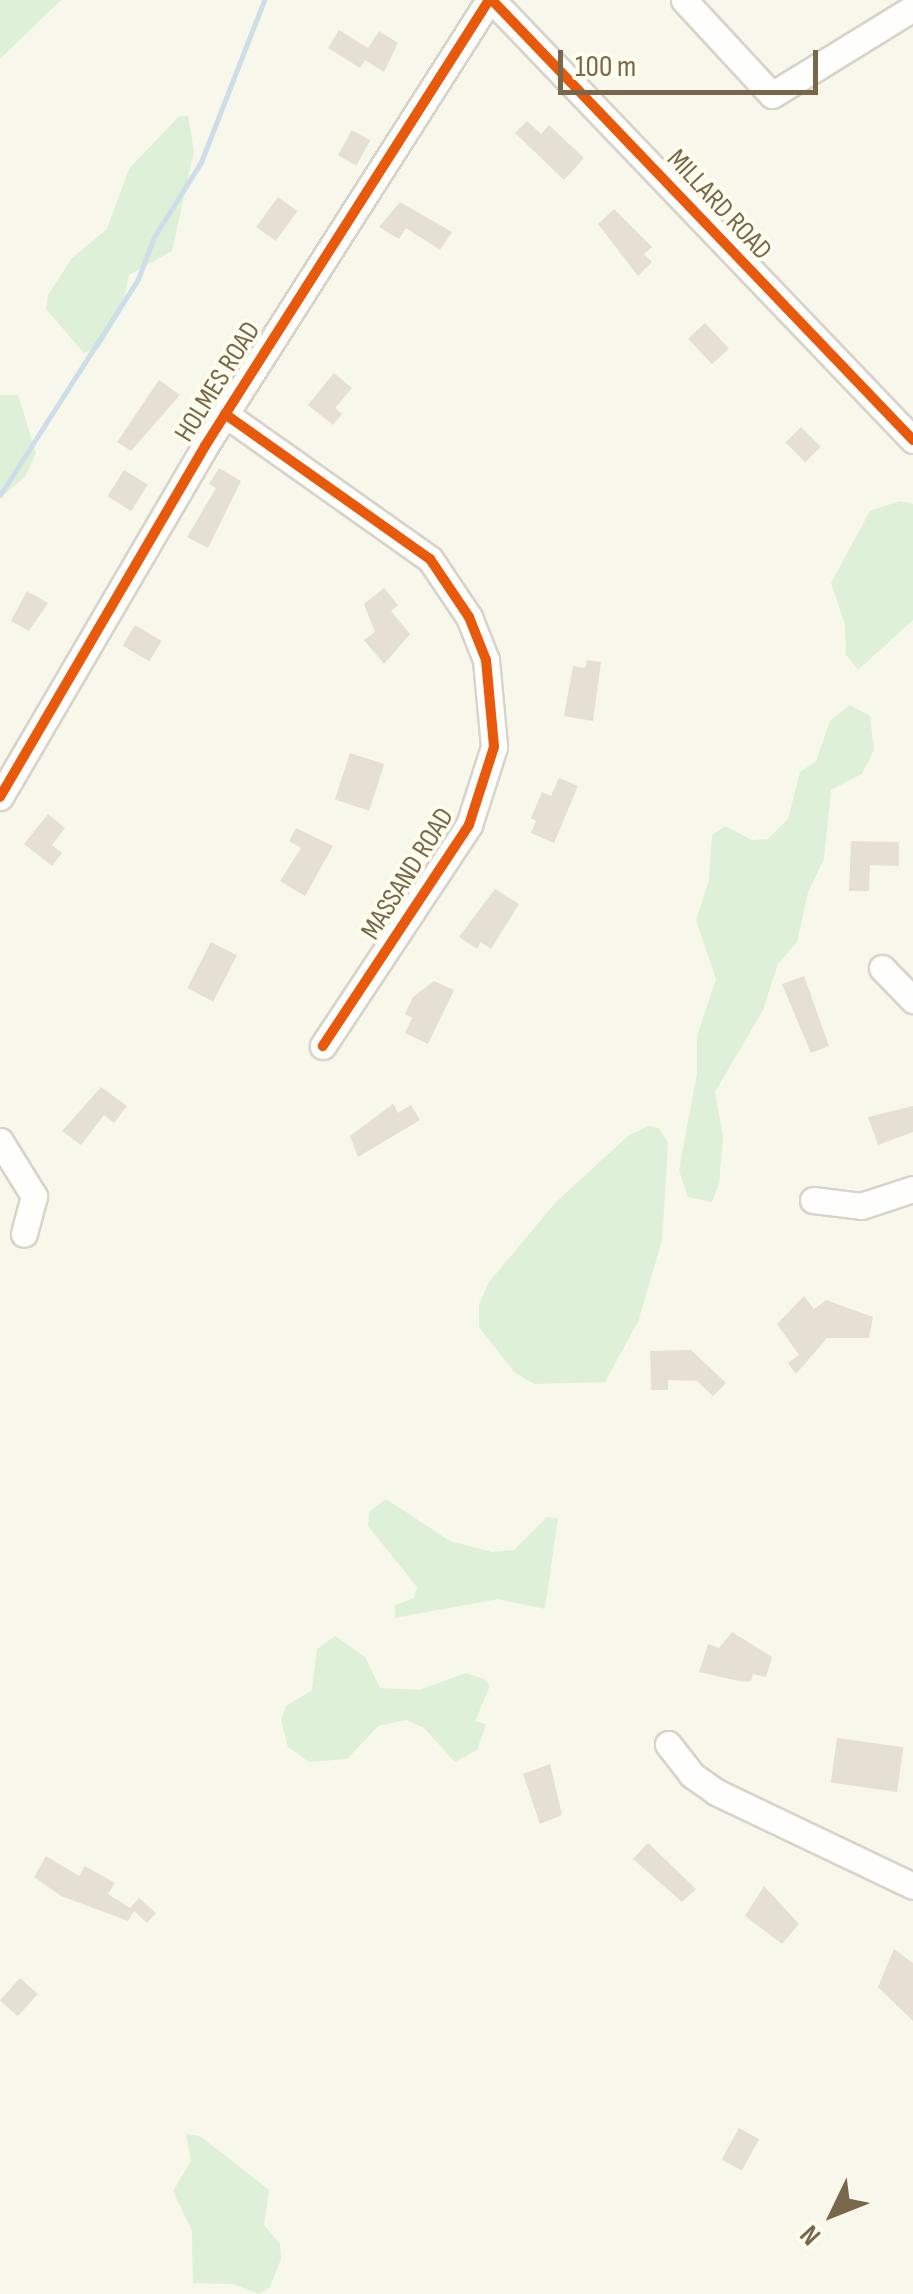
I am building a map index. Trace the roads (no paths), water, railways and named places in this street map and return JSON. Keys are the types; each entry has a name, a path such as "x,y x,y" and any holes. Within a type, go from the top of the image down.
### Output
{"street":[{"name":"HOLMES ROAD","path":"0,797 225,414 490,0"},
{"name":"MILLARD ROAD","path":"490,0 913,440"},
{"path":"684,0 772,95 913,8"},
{"name":"MASSAND ROAD","path":"225,414 430,559 469,617 488,674 494,747 469,826 323,1046"},
{"path":"882,968 913,1000"},
{"path":"0,1141 34,1196 24,1234"},
{"path":"813,1200 861,1206 913,1188"},
{"path":"668,1744 716,1792 913,1886"}],"waterway":[{"path":"0,495 138,279 154,237 201,162 264,0"}]}
